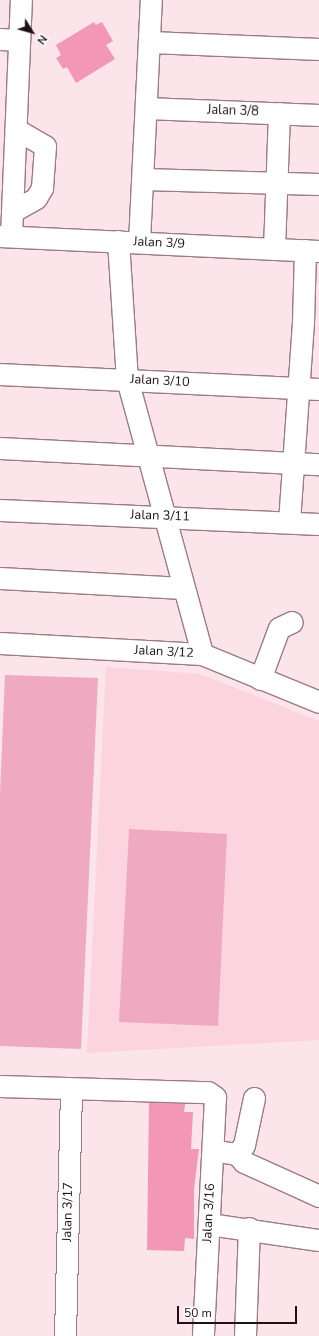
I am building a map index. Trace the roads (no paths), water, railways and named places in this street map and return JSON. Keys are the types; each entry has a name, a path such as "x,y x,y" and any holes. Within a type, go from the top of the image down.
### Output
{"street":[{"path":"6,236 12,211 7,173 16,129 9,104 10,40 20,0"},
{"path":"139,242 151,0"},
{"path":"150,42 319,49"},
{"name":"Jalan 3/8","path":"146,108 319,115"},
{"path":"274,249 278,113"},
{"path":"12,211 36,198 42,188 45,146 16,129"},
{"path":"143,179 319,184"},
{"name":"Jalan 3/9","path":"6,236 312,250"},
{"path":"118,241 126,379 202,654"},
{"path":"289,522 298,388 312,250"},
{"name":"Jalan 3/10","path":"0,374 319,389"},
{"path":"0,448 147,457 319,464"},
{"name":"Jalan 3/11","path":"0,510 165,516 319,524"},
{"path":"0,578 183,588"},
{"path":"260,678 279,628 292,622"},
{"name":"Jalan 3/12","path":"0,643 202,654 319,702"},
{"path":"0,1086 71,1089"},
{"name":"Jalan 3/16","path":"71,1089 208,1092 214,1097 216,1109 203,1336"},
{"name":"Jalan 3/17","path":"65,1336 71,1089"},
{"path":"237,1154 244,1145 254,1098"},
{"path":"213,1151 237,1154 244,1162 319,1196"},
{"path":"209,1224 249,1228 319,1240"},
{"path":"245,1336 249,1228"}]}
